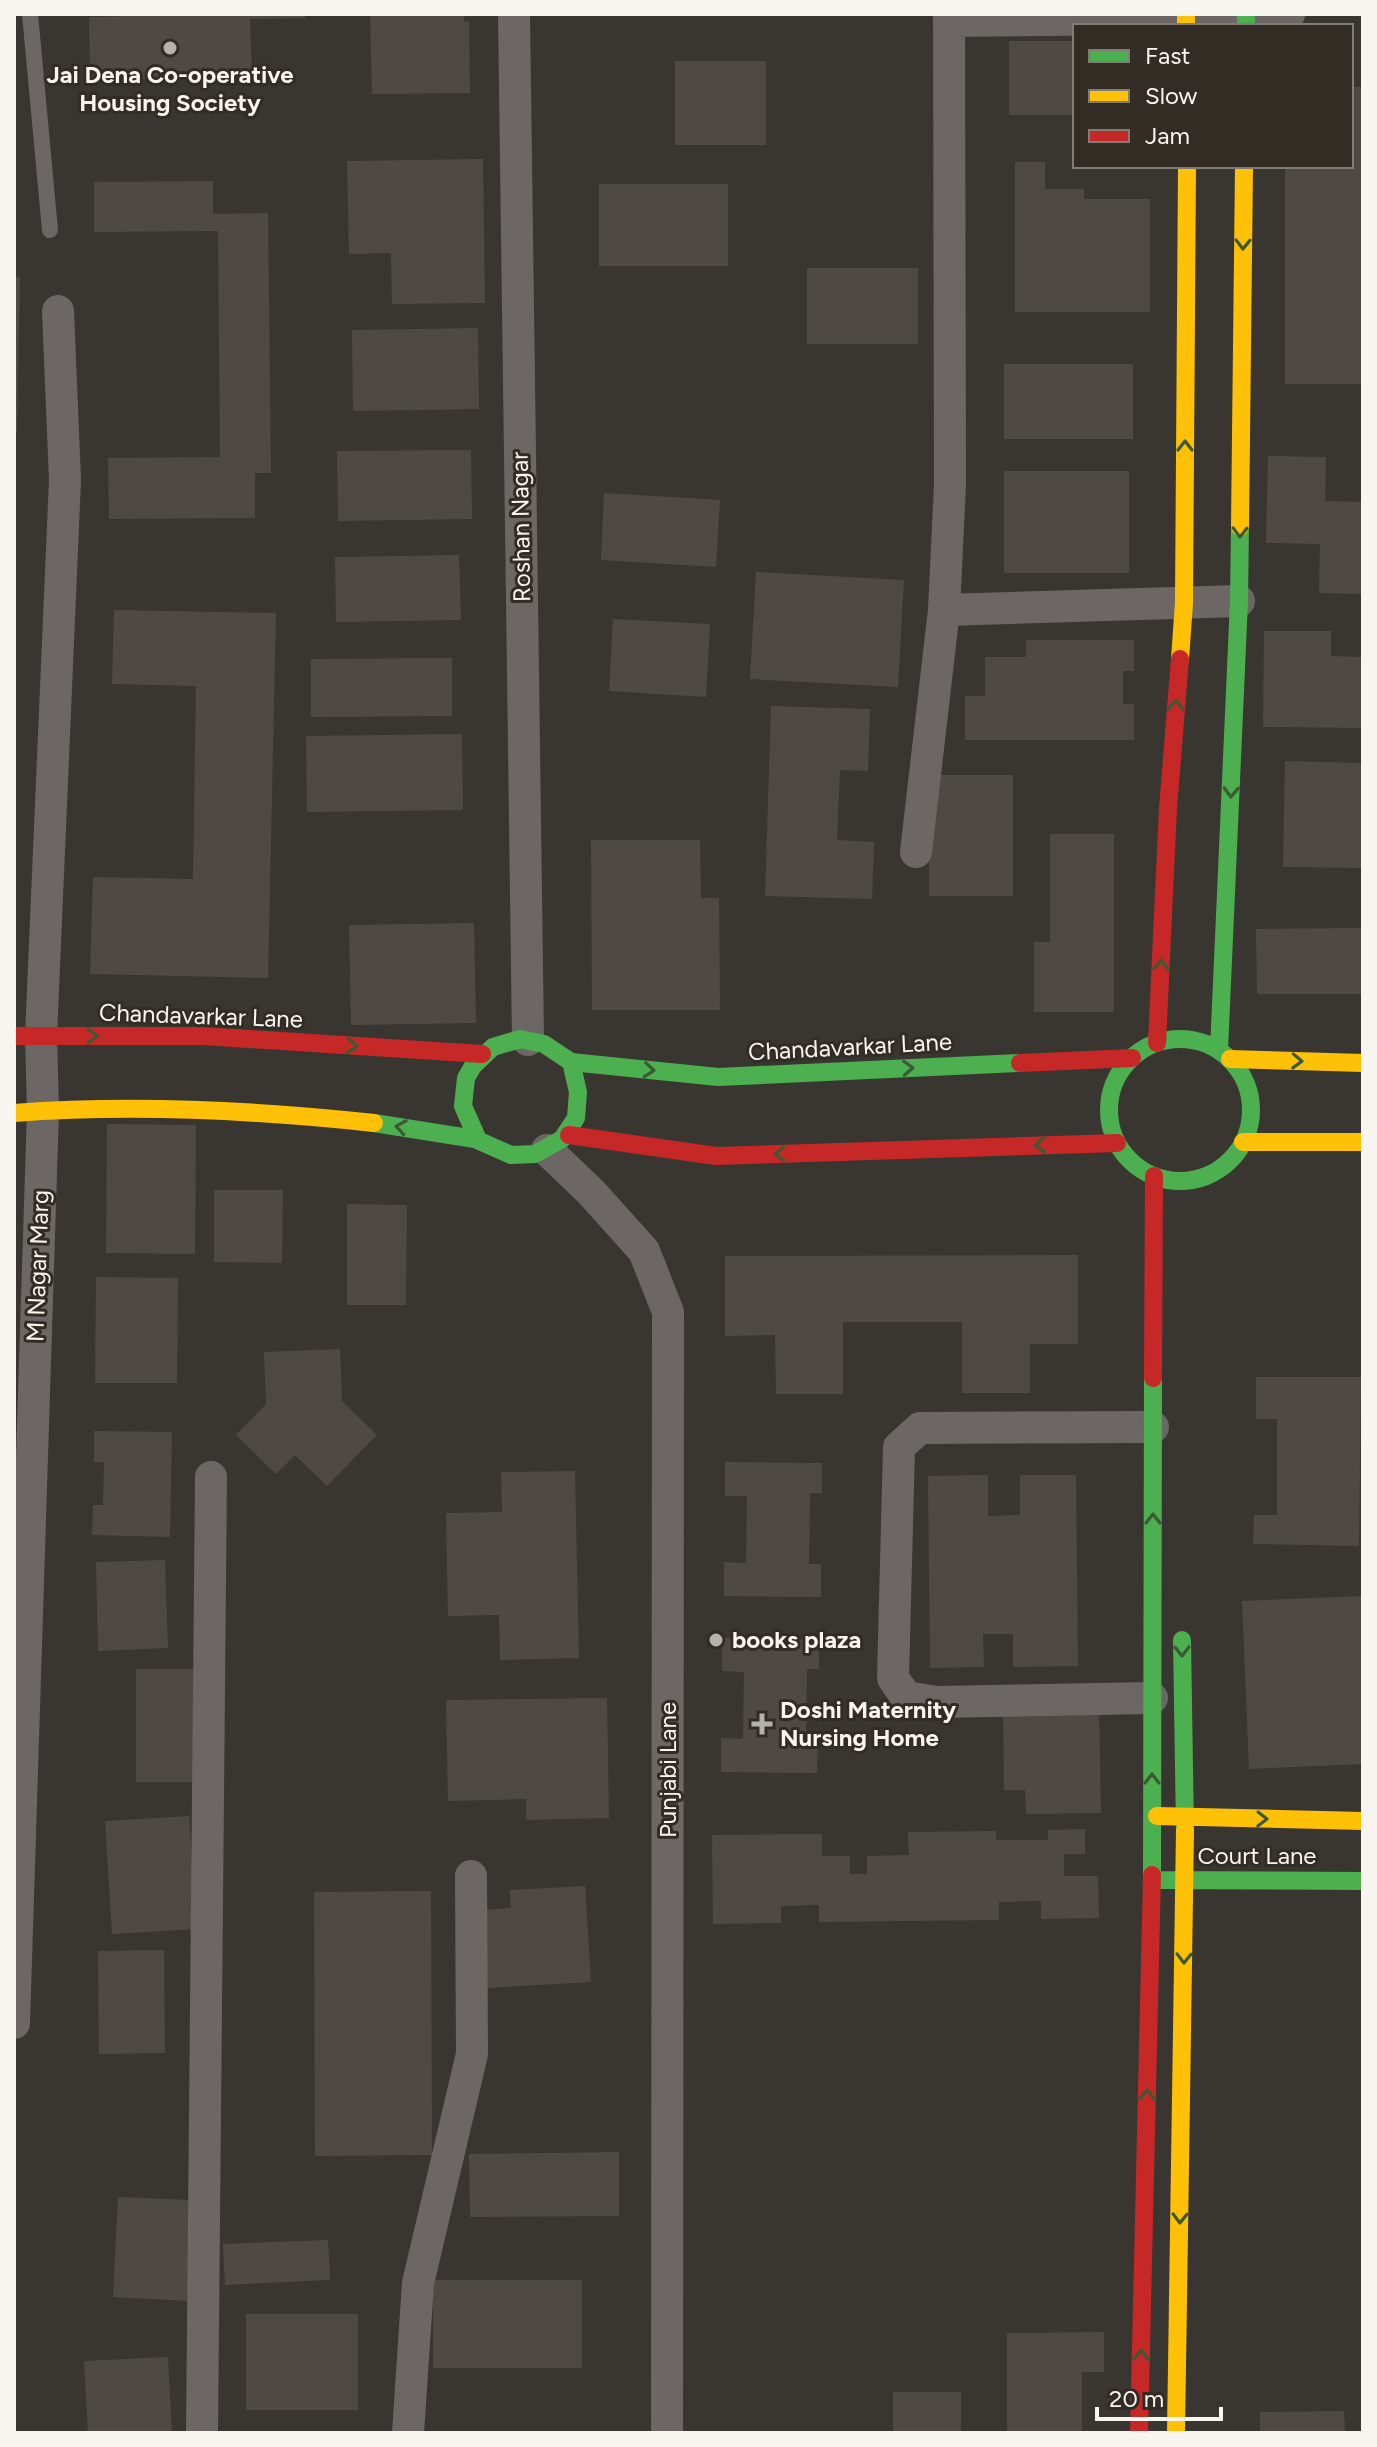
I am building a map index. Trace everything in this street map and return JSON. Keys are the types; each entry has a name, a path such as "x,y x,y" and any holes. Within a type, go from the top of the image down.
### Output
{"street":[{"name":"Roshan Nagar","path":"514,14 528,1040"},
{"path":"916,852 944,610 950,484 949,18 1186,20 1246,19 1289,14"},
{"path":"1157,1043 1168,808 1184,603 1187,168"},
{"path":"1244,168 1239,601 1225,1054 1247,1081 1253,1105 1250,1129 1239,1151 1222,1168 1199,1179 1175,1181 1154,1176 1134,1163 1117,1143 1110,1125 1109,1103 1115,1081 1132,1058 1145,1047 1167,1039 1191,1039 1225,1054 1363,1063"},
{"name":"M Nagar Marg","path":"14,2023 28,1036 65,480 58,311"},
{"path":"944,610 1239,601"},
{"name":"Chandavarkar Lane","path":"28,1036 202,1036 482,1054 497,1044 515,1039 554,1049 571,1062 718,1077 1132,1058"},
{"path":"478,1140 463,1105 463,1087 470,1069 482,1054"},
{"path":"29,1112 185,1107 384,1124 478,1140 494,1150 512,1155 531,1155 558,1142 576,1119 580,1100 571,1062"},
{"path":"558,1142 716,1156 1117,1143"},
{"name":"Punjabi Lane","path":"558,1142 591,1192 644,1251 668,1312 667,2433"},
{"path":"1243,1142 1363,1142"},
{"path":"1139,2433 1152,1880 1154,1176"},
{"path":"1175,1181 1176,1204"},
{"path":"1152,1698 937,1702 906,1697 893,1678 899,1447 920,1428 1153,1427"},
{"path":"202,2433 211,1477"},
{"path":"1176,2433 1186,1880 1182,1617"},
{"name":"Court Lane","path":"1152,1816 1363,1821"},
{"path":"408,2433 418,2283 472,2054 471,1876"},
{"name":"Court Lane","path":"1152,1880 1363,1881"}],"lane":[{"path":"30,14 50,230"}],"building":[{"name":"Jai Dena Co-operative Housing Society","path":"305,14 305,18 250,19 252,76 90,80 89,17"},
{"path":"370,14 464,14 464,22 469,21 470,93 372,94"},
{"path":"1009,41 1073,41 1073,115 1009,115"},
{"path":"675,61 766,61 766,145 675,145"},
{"path":"1353,87 1363,87 1363,384 1285,384 1285,168 1353,168"},
{"path":"483,159 485,303 392,304 391,253 349,254 347,161"},
{"path":"1015,162 1045,162 1045,189 1084,189 1084,199 1150,199 1150,312 1015,312"},
{"path":"213,181 213,214 268,213 271,473 255,473 255,518 109,519 108,458 220,457 218,231 94,232 94,182"},
{"path":"599,184 728,184 728,266 599,266"},
{"path":"807,268 918,268 918,344 807,344"},
{"path":"14,277 20,277 17,432 14,432"},
{"path":"478,328 479,409 353,411 352,330"},
{"path":"1004,364 1133,364 1133,439 1004,439"},
{"path":"471,450 472,519 338,521 337,451"},
{"path":"1268,456 1326,457 1325,501 1363,502 1363,594 1319,593 1320,544 1266,543"},
{"path":"1004,471 1129,471 1129,573 1004,573"},
{"path":"604,493 720,500 716,567 601,560"},
{"path":"459,555 461,620 336,622 335,557"},
{"path":"756,572 904,580 898,687 750,679"},
{"path":"114,610 276,613 268,978 90,974 93,877 193,879 196,686 112,684"},
{"path":"613,619 710,624 706,697 609,691"},
{"path":"1264,631 1331,631 1331,656 1363,657 1363,728 1263,727"},
{"path":"1026,640 1134,640 1134,671 1123,671 1123,704 1134,704 1134,740 965,740 965,696 985,696 985,657 1026,657"},
{"path":"452,658 452,716 311,717 311,659"},
{"path":"771,706 870,709 868,771 840,770 837,840 874,842 872,899 765,896"},
{"path":"462,734 463,810 307,812 306,736"},
{"path":"1285,761 1363,763 1363,868 1283,867"},
{"path":"929,775 1013,775 1013,896 929,896"},
{"path":"1050,834 1114,834 1114,1012 1034,1012 1034,942 1050,942"},
{"path":"591,840 700,840 701,898 719,898 720,1010 592,1010"},
{"path":"474,923 476,1023 351,1025 349,925"},
{"path":"1363,928 1363,994 1257,994 1256,929"},
{"path":"107,1124 196,1125 195,1254 106,1253"},
{"path":"214,1190 283,1190 282,1263 214,1262"},
{"path":"347,1204 407,1205 406,1305 347,1305"},
{"path":"1078,1255 1078,1344 1030,1344 1030,1393 962,1393 962,1322 843,1322 843,1394 776,1394 775,1335 725,1336 725,1256"},
{"path":"96,1277 178,1278 177,1383 95,1383"},
{"path":"340,1349 342,1401 377,1435 327,1486 295,1455 276,1474 236,1435 266,1404 264,1352"},
{"path":"1256,1377 1361,1377 1359,1546 1253,1544 1254,1515 1277,1515 1277,1419 1256,1419"},
{"path":"94,1431 172,1432 170,1537 92,1535 93,1505 103,1505 104,1462 94,1462"},
{"path":"725,1462 822,1463 822,1493 810,1493 809,1564 821,1564 821,1597 724,1596 724,1562 746,1563 747,1496 725,1496"},
{"path":"575,1471 579,1658 500,1660 499,1615 448,1616 446,1513 502,1512 501,1472"},
{"path":"988,1475 988,1516 1020,1515 1020,1475 1076,1475 1078,1666 1013,1667 1013,1634 983,1634 984,1667 930,1668 928,1476"},
{"path":"165,1560 168,1648 98,1651 96,1562"},
{"path":"1363,1596 1363,1764 1249,1769 1242,1601"},
{"path":"722,1638 819,1639 819,1669 807,1669 806,1740 818,1740 817,1773 721,1772 721,1738 743,1739 744,1672 722,1671"},
{"path":"136,1669 220,1669 220,1782 136,1782"},
{"path":"607,1698 609,1818 526,1820 526,1799 448,1801 446,1700"},
{"path":"1099,1705 1101,1813 1026,1814 1025,1790 1004,1790 1003,1707"},
{"path":"189,1816 196,1929 112,1934 105,1821"},
{"path":"1085,1829 1085,1854 1064,1854 1064,1876 1098,1876 1099,1918 1041,1919 1041,1901 999,1902 999,1920 819,1922 819,1905 781,1906 781,1923 713,1924 712,1835 822,1834 822,1856 850,1856 850,1874 867,1874 867,1856 909,1855 908,1832 996,1831 996,1840 1048,1840 1048,1830"},
{"path":"585,1886 591,1982 487,1988 482,1910 511,1908 510,1890"},
{"path":"431,1891 432,2155 315,2156 314,1892"},
{"path":"164,1950 165,2053 99,2054 98,1951"},
{"path":"619,2152 619,2216 470,2217 469,2154"},
{"path":"118,2197 214,2201 208,2302 113,2297"},
{"path":"328,2240 330,2280 225,2285 223,2244"},
{"path":"433,2280 582,2280 582,2368 433,2368"},
{"path":"246,2314 358,2314 358,2410 246,2410"},
{"path":"1104,2332 1104,2372 1082,2372 1082,2433 1007,2433 1007,2333"},
{"path":"168,2357 172,2433 88,2433 84,2361"},
{"path":"893,2392 961,2392 961,2433 893,2433"},
{"path":"1344,2411 1345,2433 1260,2433 1260,2412"}],"traffic: fast":[{"path":"1246,14 1246,24"},
{"path":"1219,1050 1240,527"},
{"path":"478,1140 463,1106 466,1078 473,1066 493,1047 520,1039 544,1044 571,1062 718,1077 1020,1063"},
{"path":"1180,1039 1207,1044 1230,1060 1246,1083 1251,1110 1246,1137 1230,1160 1207,1176 1180,1181 1153,1176 1130,1160 1114,1137 1109,1110 1114,1083 1130,1060 1153,1044 1180,1039"},
{"path":"374,1123 475,1139 511,1155 535,1154 562,1139 576,1118 578,1092 571,1062"},
{"path":"1152,1875 1153,1378"},
{"path":"1182,1640 1185,1830"},
{"path":"1157,1880 1363,1881"}],"traffic: slow":[{"path":"1186,14 1186,24"},
{"path":"1180,659 1184,603 1187,168"},
{"path":"1240,527 1244,168"},
{"path":"1230,1059 1363,1063"},
{"path":"14,1113 104,1109 194,1110 374,1123"},
{"path":"1243,1142 1363,1142"},
{"path":"1157,1816 1363,1821"},
{"path":"1176,2433 1185,1830"}],"traffic: jam":[{"path":"1157,1043 1168,808 1180,659"},
{"path":"14,1036 202,1036 482,1054"},
{"path":"1020,1063 1132,1058"},
{"path":"569,1135 716,1156 1117,1143"},
{"path":"1153,1378 1154,1176"},
{"path":"1139,2433 1152,1875"}],"place":[{"name":"Jai Dena Co-operative Housing Society","path":"170,48"},
{"name":"books plaza","path":"716,1640"},
{"name":"Doshi Maternity Nursing Home","path":"762,1724"}]}
